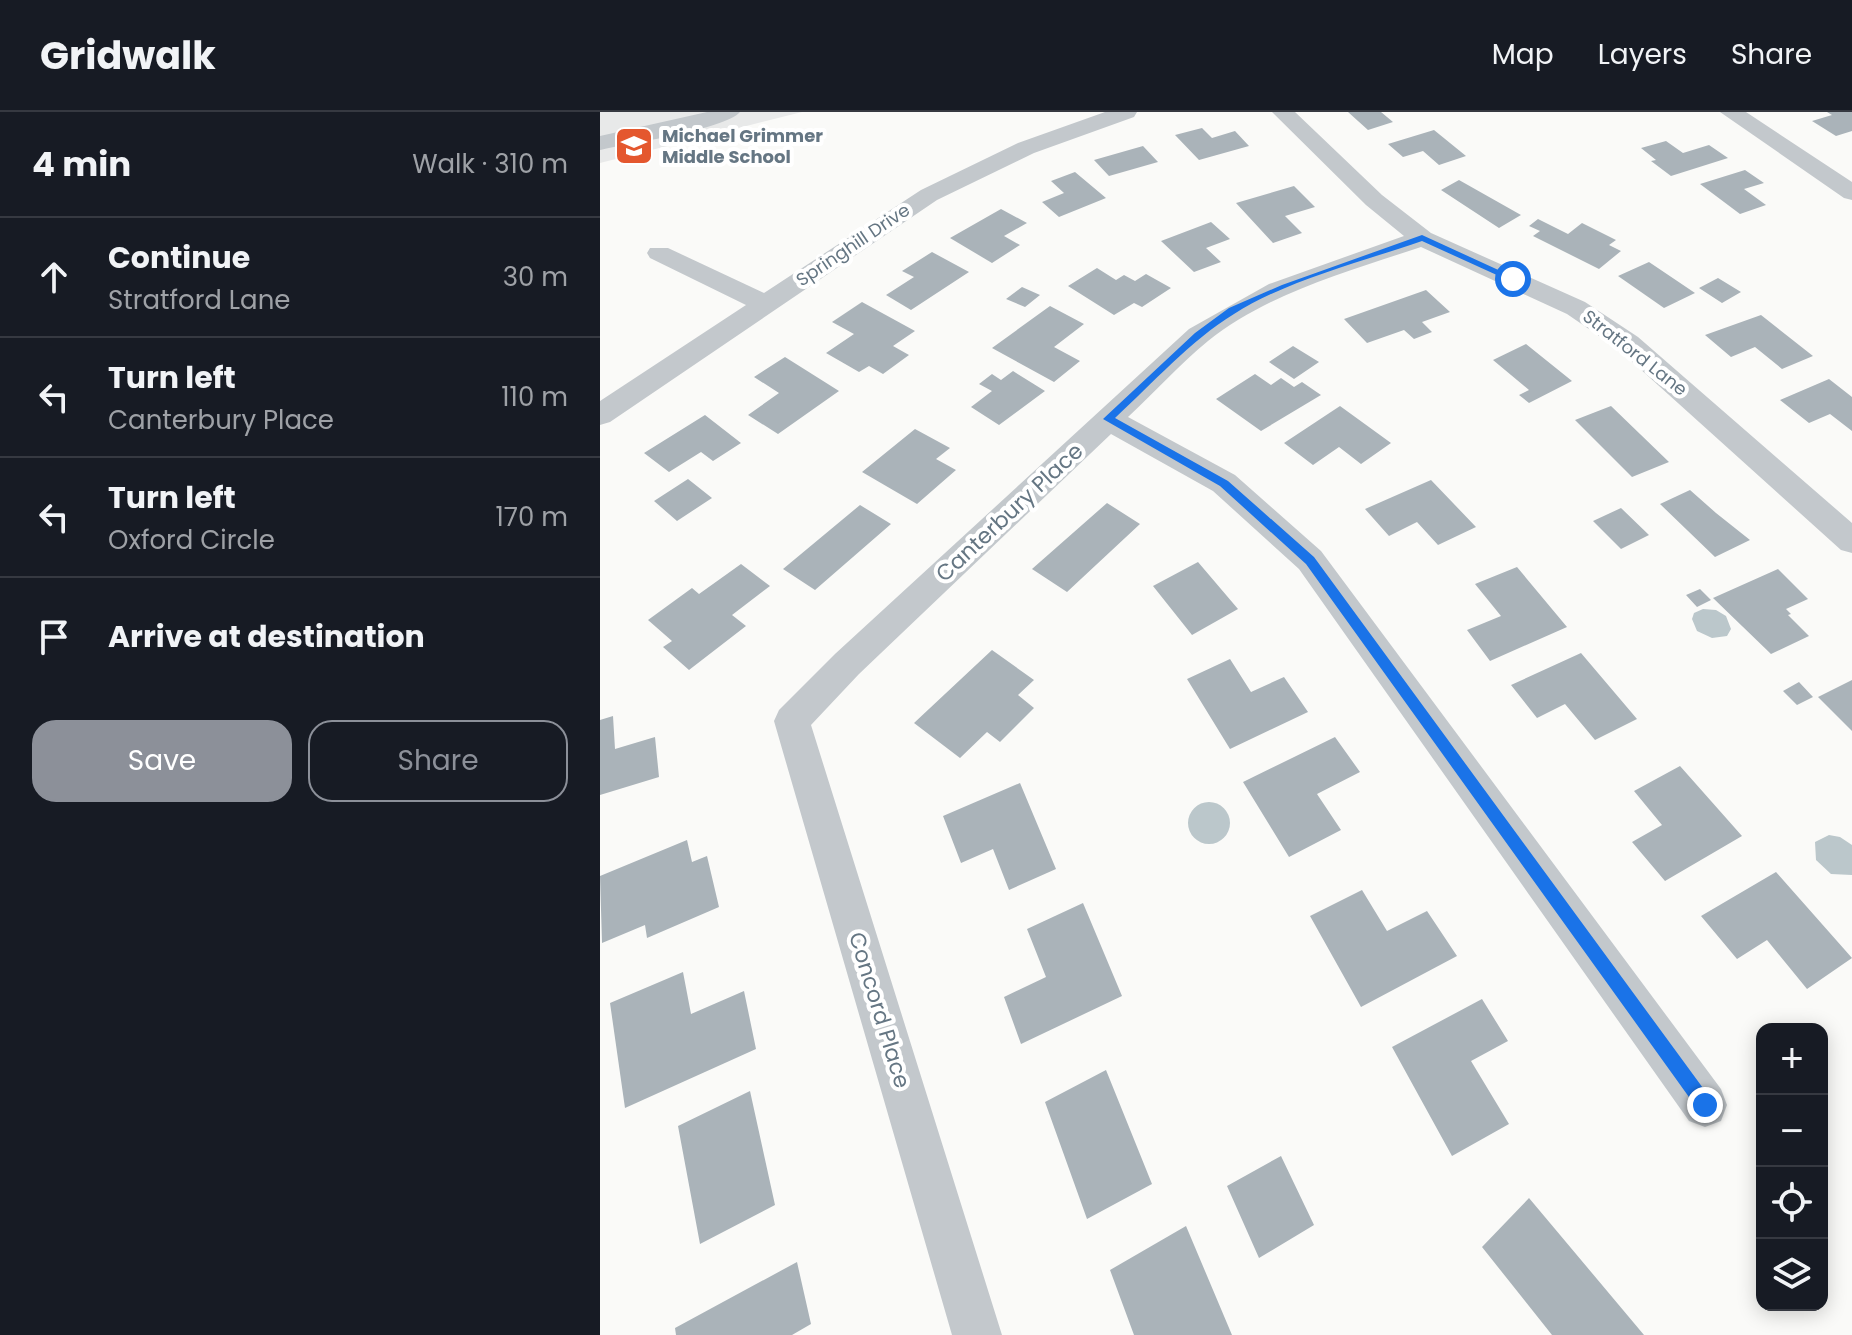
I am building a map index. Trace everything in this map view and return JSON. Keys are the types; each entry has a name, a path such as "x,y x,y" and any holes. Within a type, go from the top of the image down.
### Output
{"street":[{"path":"600,143 699,122 729,112"},
{"name":"Springhill Drive","path":"600,415 929,195 1040,142 1126,112"},
{"name":"Stratford Lane","path":"1283,112 1374,200 1422,238 1576,308 1628,343 1852,541"},
{"path":"1731,112 1852,193"},
{"name":"Canterbury Place","path":"818,695 847,664 1108,419 1199,335 1232,310 1285,287 1422,238"},
{"path":"659,253 766,304"},
{"path":"1108,419 1224,483 1310,560 1705,1105"},
{"name":"Concord Place","path":"818,695 792,721 977,1335"}],"shaded area":[{"name":"Michael Grimmer Middle School","path":"600,112 802,112 600,163"},
{"path":"1703,609 1716,610 1726,616 1731,629 1727,636 1712,638 1697,631 1692,619 1694,613"},
{"path":"1209,802 1224,808 1230,823 1224,838 1209,844 1194,838 1188,823 1194,808"},
{"path":"1829,835 1840,837 1852,845 1852,875 1831,874 1816,860 1815,842"}],"building":[{"path":"1348,112 1381,112 1393,122 1368,130"},
{"path":"1827,112 1852,112 1852,131 1836,136 1812,121 1832,115"},
{"path":"1202,128 1212,138 1235,131 1249,146 1199,160 1175,135"},
{"path":"1434,130 1466,156 1439,165 1423,151 1403,157 1388,144"},
{"path":"1666,141 1683,153 1709,145 1728,158 1671,176 1651,161 1656,160 1641,148"},
{"path":"1143,146 1158,162 1109,176 1094,160"},
{"path":"1745,170 1764,183 1744,189 1766,205 1740,214 1700,184"},
{"path":"1075,172 1106,198 1059,217 1042,202 1064,193 1051,181"},
{"path":"1459,180 1521,215 1499,228 1441,190"},
{"path":"1294,186 1315,207 1285,216 1302,233 1273,243 1236,203"},
{"path":"1001,209 1027,223 1004,236 1020,245 992,263 950,238"},
{"path":"1538,219 1568,234 1582,223 1616,240 1609,245 1621,251 1599,269 1533,236 1540,231 1529,226"},
{"path":"1211,222 1230,239 1206,248 1221,262 1194,272 1161,241"},
{"path":"932,252 969,272 911,310 886,295 914,277 902,271"},
{"path":"1649,262 1695,293 1664,308 1618,276"},
{"path":"1097,268 1116,280 1124,275 1135,281 1146,274 1171,288 1142,307 1134,303 1114,315 1068,286"},
{"path":"1718,278 1741,292 1722,303 1699,288"},
{"path":"1022,287 1040,295 1025,307 1006,299"},
{"path":"1426,290 1450,312 1422,322 1432,332 1414,339 1404,330 1367,343 1344,319"},
{"path":"862,302 915,331 893,346 909,355 883,374 869,366 859,372 826,353 854,334 832,322"},
{"path":"1050,306 1084,324 1054,347 1080,361 1054,382 992,348"},
{"path":"1761,315 1813,356 1782,369 1755,347 1731,357 1705,335"},
{"path":"1526,344 1572,381 1529,403 1519,395 1529,390 1493,360"},
{"path":"1293,346 1319,362 1294,379 1269,362"},
{"path":"785,357 839,391 778,434 748,415 779,393 754,377"},
{"path":"1013,371 1045,391 999,425 971,407 992,391 979,384 992,374 1001,380"},
{"path":"1255,374 1271,385 1281,378 1294,387 1302,382 1321,395 1261,431 1216,399"},
{"path":"1829,379 1852,397 1852,431 1830,414 1809,423 1780,400"},
{"path":"1340,406 1391,443 1361,464 1339,447 1313,465 1284,443"},
{"path":"1611,406 1669,462 1632,477 1575,420"},
{"path":"705,415 741,443 713,461 701,452 669,472 644,453"},
{"path":"915,429 950,448 936,459 956,470 917,504 862,472"},
{"path":"688,479 712,498 677,521 654,501"},
{"path":"1431,480 1476,527 1438,545 1417,522 1389,536 1365,509"},
{"path":"1690,490 1750,540 1715,557 1660,504"},
{"path":"1107,503 1140,524 1067,592 1032,569"},
{"path":"860,505 891,524 815,590 783,569"},
{"path":"1621,508 1649,535 1621,549 1593,521"},
{"path":"1198,562 1238,609 1192,635 1153,586"},
{"path":"741,564 770,586 732,615 746,626 689,670 663,647 672,641 648,620 692,588 699,594"},
{"path":"1517,567 1567,627 1490,661 1467,630 1501,616 1475,584"},
{"path":"1778,569 1808,599 1786,609 1809,636 1771,654 1713,598"},
{"path":"1700,589 1711,600 1697,607 1686,595"},
{"path":"992,650 1034,680 1018,695 1034,708 1000,742 987,732 960,758 914,723"},
{"path":"1581,653 1637,719 1595,740 1565,704 1537,718 1511,685"},
{"path":"1230,659 1251,692 1284,677 1308,712 1230,749 1187,679"},
{"path":"1852,680 1852,731 1818,697"},
{"path":"1799,682 1813,697 1797,705 1783,691"},
{"path":"613,716 615,749 655,737 659,777 600,795 600,720"},
{"path":"1335,737 1360,772 1317,794 1341,830 1289,857 1243,782"},
{"path":"1680,766 1742,836 1665,881 1632,842 1662,825 1634,791"},
{"path":"1020,783 1056,869 1009,890 993,849 961,863 943,816"},
{"path":"687,840 692,862 707,856 719,907 647,938 645,925 602,943 600,876"},
{"path":"1776,872 1852,958 1807,989 1767,940 1737,959 1701,916"},
{"path":"1362,890 1387,931 1427,911 1457,956 1361,1007 1310,916"},
{"path":"1083,903 1122,996 1021,1044 1004,997 1046,977 1027,929"},
{"path":"683,972 691,1014 744,991 756,1049 625,1108 610,1003"},
{"path":"1482,999 1508,1041 1471,1061 1509,1124 1452,1156 1392,1047"},
{"path":"1106,1070 1152,1184 1087,1219 1045,1102"},
{"path":"750,1091 775,1205 700,1244 678,1126"},
{"path":"1281,1156 1314,1225 1259,1258 1227,1186"},
{"path":"1529,1198 1644,1335 1552,1335 1482,1247"},
{"path":"1186,1226 1232,1335 1134,1335 1110,1270"},
{"path":"797,1262 811,1324 792,1335 676,1335 675,1328"}],"place":[{"name":"Michael Grimmer Middle School","path":"634,146"}],"route":[{"path":"1513,279 1422,238 1285,287 1232,310 1199,335 1108,419 1224,483 1310,560 1705,1105"}]}
